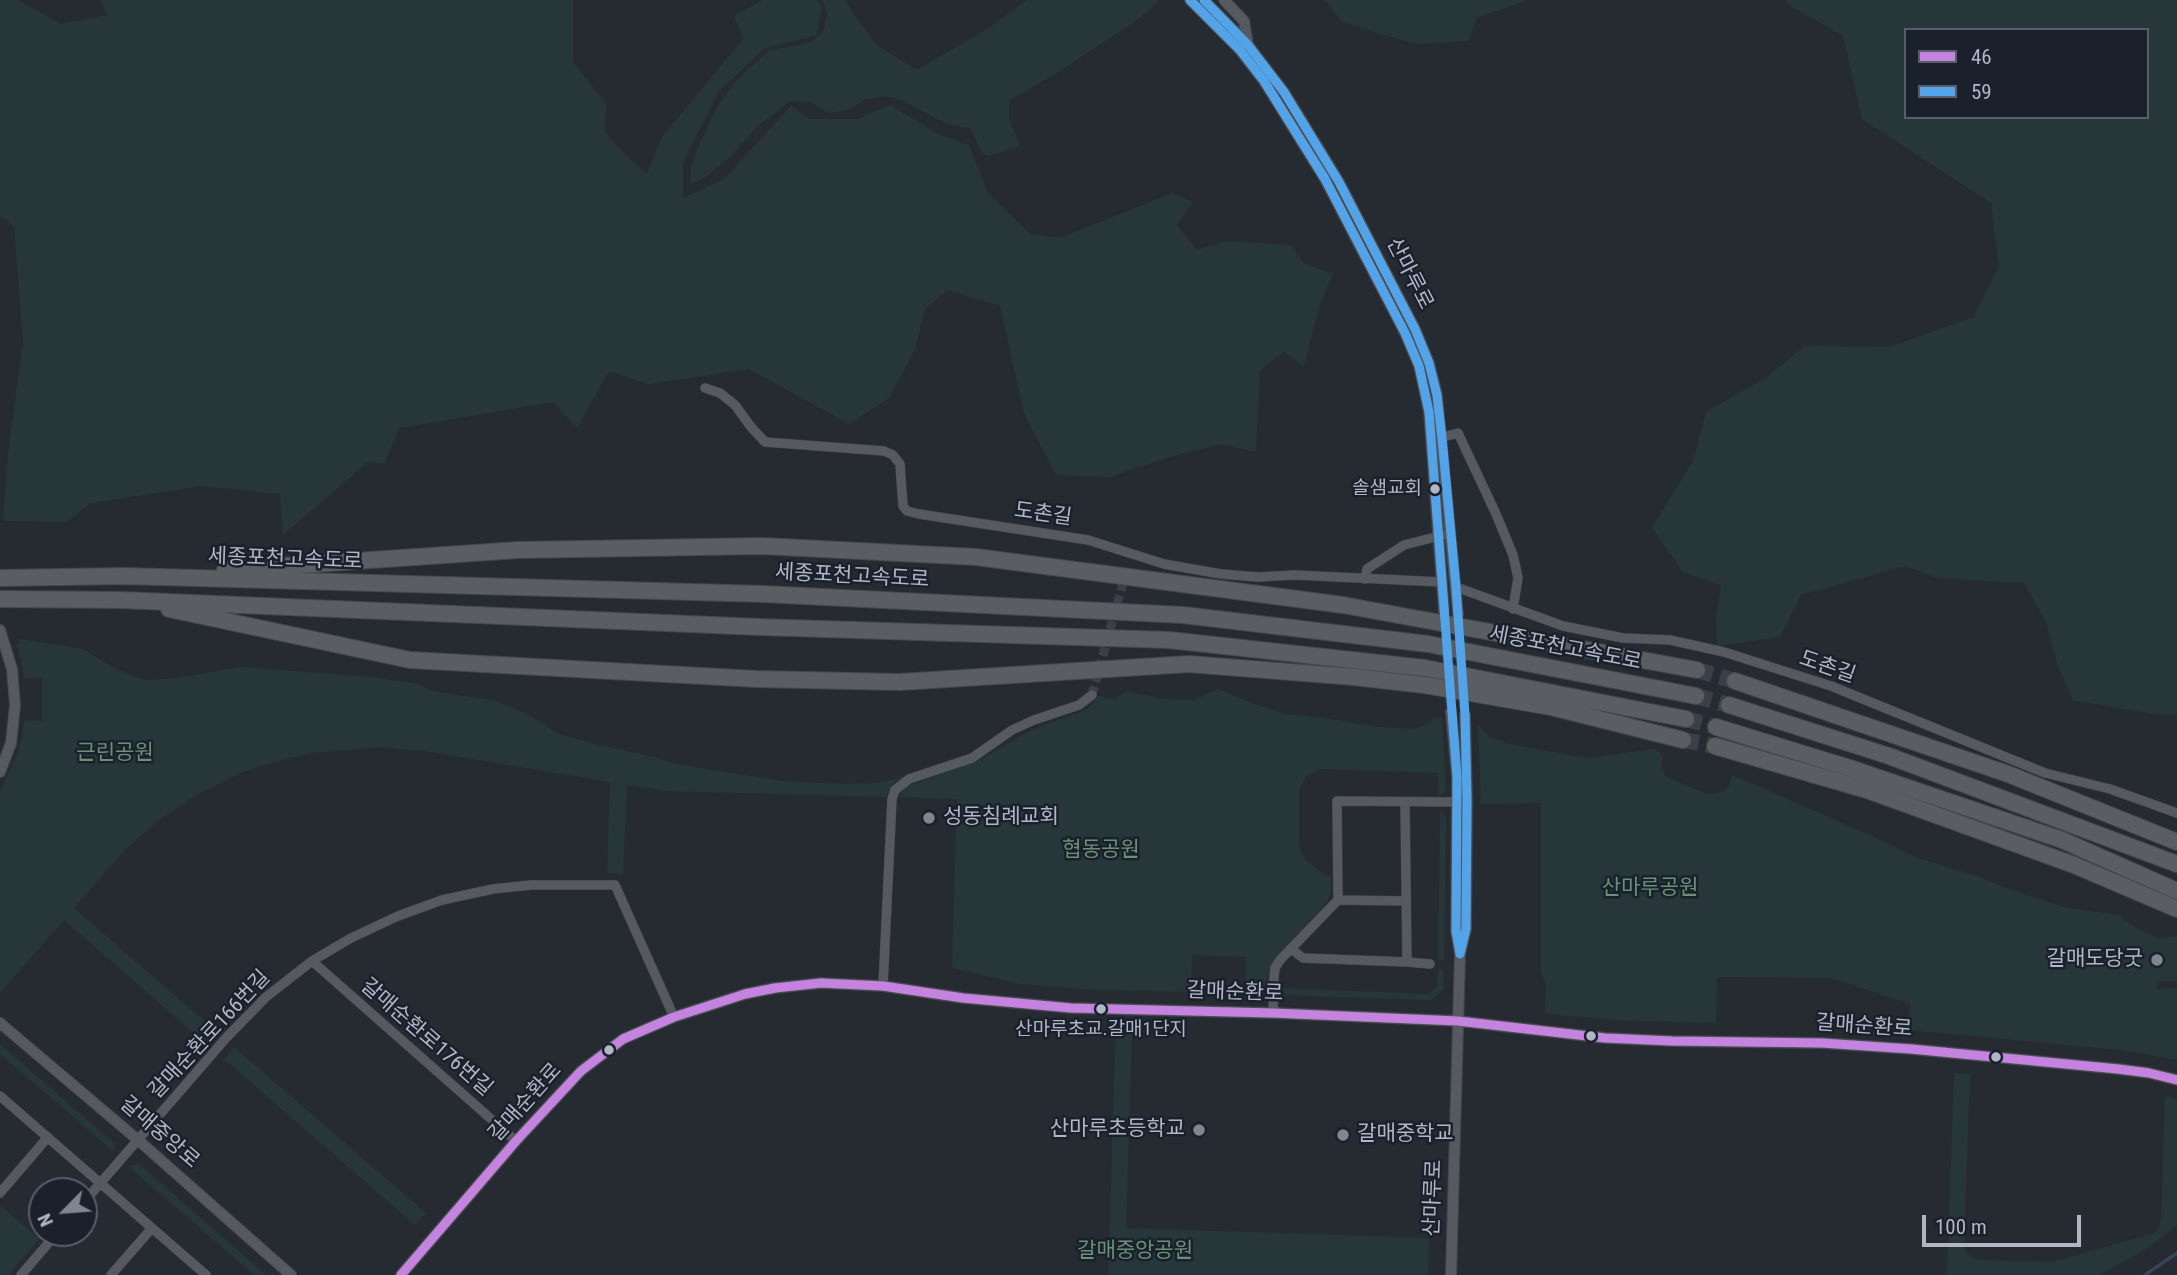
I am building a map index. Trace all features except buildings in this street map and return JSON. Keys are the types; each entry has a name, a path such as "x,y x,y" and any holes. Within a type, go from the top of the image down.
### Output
{"highway":[{"path":"124,576 518,550 763,546 976,557 1343,605 1697,670"},
{"name":"세종포천고속도로","path":"0,578 124,576 764,594 1183,615 1428,644 1696,695"},
{"path":"0,599 122,600 760,627 1169,640 1425,668 1686,719"},
{"path":"122,600 410,660 758,679 900,682 1189,664 1424,685 1551,707 1682,740"},
{"path":"1735,681 2008,774 2177,842"},
{"path":"1730,705 1889,756 2177,864"},
{"path":"1716,727 1853,769 2062,840 2177,891"},
{"path":"1715,746 1867,790 2074,865 2177,909"}],"street":[{"name":"산마루로","path":"1190,0 1240,50 1264,81 1325,179 1405,333 1419,366 1436,439"},
{"name":"산마루로","path":"1204,0 1248,45 1284,92 1339,182 1415,328 1429,363 1437,395 1436,439 1445,534 1456,587 1458,614"},
{"path":"1224,0 1244,21 1248,45"},
{"name":"도촌길","path":"705,388 720,393 735,405 765,442 884,451 893,455 900,464 903,506 908,511 919,514 1088,540 1164,564 1222,573 1258,577 1295,575 1442,582"},
{"path":"1436,439 1458,433 1496,514 1513,555 1518,578 1513,609"},
{"name":"산마루로","path":"1444,611 1442,582 1445,534"},
{"path":"1365,579 1367,569 1404,545 1445,534"},
{"path":"1128,565 1130,553"},
{"name":"도촌길","path":"1456,587 1563,626 1623,638 1670,640 1724,652 1831,686 2045,773 2110,789 2177,813"},
{"path":"0,630 12,669 15,705 11,743 0,772"},
{"path":"883,986 892,799 895,790 909,779 972,758 1012,730 1079,705 1092,695"},
{"name":"산마루로","path":"1451,712 1457,777 1456,931 1460,954 1451,1275"},
{"name":"산마루로","path":"1460,954 1466,929 1465,715"},
{"path":"1273,1013 1275,968 1338,900 1337,800 1456,802"},
{"path":"1405,802 1407,962"},
{"name":"갈매순환로166번길","path":"98,1186 266,997 312,961 363,932 398,916 442,901 493,889 531,885 615,885 674,1017"},
{"path":"1338,900 1406,901"},
{"path":"1291,949 1303,958 1430,964"},
{"name":"갈매순환로176번길","path":"312,961 516,1141"},
{"name":"갈매순환로","path":"401,1275 516,1141 581,1071 623,1039 674,1017 745,994 775,988 821,983 883,986 963,998 1071,1008 1458,1021 1605,1038 1822,1043 2118,1069 2177,1080"},
{"name":"갈매중앙로","path":"0,1023 138,1140 290,1275"},
{"path":"0,1096 205,1275"},
{"path":"0,1193 48,1137"},
{"path":"111,1275 152,1228"},
{"path":"20,1275 45,1247"}],"green space":[{"path":"0,0 18,0 61,24 108,15 100,0 573,0 573,62 607,105 604,130 620,150 647,174 661,138 744,38 734,16 763,0 817,0 822,8 816,36 765,48 719,91 683,163 683,198 724,179 791,106 809,119 857,119 890,105 938,134 969,145 988,193 1030,234 1060,238 1172,193 1193,202 1177,225 1197,250 1225,241 1291,245 1303,263 1333,274 1320,304 1304,366 1284,352 1260,370 1256,452 1221,444 1109,477 1056,475 1024,413 1000,306 948,290 925,309 915,350 889,398 849,424 749,369 648,384 609,371 577,428 553,402 399,428 384,464 369,461 283,535 280,494 201,486 91,503 66,522 3,521 8,455 23,342 14,226 0,216"},
{"path":"822,0 846,0 878,46 917,70 987,29 1027,0 1159,0 1140,18 1057,73 1009,100 1009,118 1020,146 989,156 982,153 971,129 945,123 900,99 885,96 865,99 849,110 828,113 811,102 790,101 758,126 730,157 706,177 691,184 691,167 718,106 736,81 768,51 812,42 824,30 827,13"},
{"path":"1325,0 1528,0 1476,18 1469,41 1416,44 1342,22"},
{"path":"1785,0 2177,0 2177,715 2153,714 2073,700 2058,666 2046,622 2024,583 1937,578 1905,566 1801,595 1780,637 1717,646 1716,618 1721,585 1683,572 1652,527 1693,461 1706,412 1764,379 1805,346 1889,347 1974,317 1999,266 1991,203 1862,119 1843,36 1792,7"},
{"name":"근린공원","path":"19,639 83,649 114,668 145,680 177,678 241,667 369,677 418,684 432,691 496,701 527,714 559,734 591,743 675,764 781,781 877,783 910,775 894,782 886,797 667,791 627,785 623,874 607,873 610,782 431,752 383,747 312,753 243,772 200,793 160,819 124,851 74,908 216,1031 205,1043 64,920 0,993 0,791 18,753 25,720 42,721 42,677 25,679 17,644 20,643"},
{"name":"협동공원","path":"1218,689 1287,714 1379,727 1416,729 1434,717 1442,718 1446,791 1439,797 1438,773 1321,769 1306,776 1299,791 1299,846 1307,861 1326,876 1331,876 1331,892 1326,904 1274,959 1269,970 1267,989 1262,994 1246,994 1246,957 1192,955 1191,992 1020,984 952,968 957,799 899,797 904,789 980,760 1031,730 1083,711 1099,696 1114,700 1127,691 1163,699 1194,700"},
{"name":"산마루공원","path":"1478,724 1489,737 1513,745 1588,758 1654,749 1663,755 1661,766 1666,777 1705,793 1716,794 1725,790 1732,775 1915,857 2067,908 2119,915 2133,926 2159,939 2177,936 2177,981 2158,981 2156,989 2177,988 2177,1060 2121,1050 1909,1030 1910,1004 1832,978 1717,977 1716,1023 1619,1020 1545,1014 1546,984 1541,972 1541,803 1481,804"},
{"path":"1440,810 1446,816 1444,960 1438,960"},
{"path":"1438,969 1444,970 1443,990 1431,1000 1286,995 1280,988 1429,994 1437,987"},
{"name":"갈매중앙공원","path":"1116,1028 1132,1028 1126,1228 1429,1238 1428,1275 1108,1275"},
{"path":"0,1044 114,1143 114,1152 0,1054"},
{"path":"234,1047 426,1213 415,1225 224,1059"},
{"path":"1954,1073 1970,1074 1964,1245 1966,1252 1973,1258 2052,1262 2155,1233 2161,1221 2165,1096 2177,1100 2177,1225 2145,1250 2099,1275 1947,1275"},
{"path":"139,1164 266,1275 254,1275 128,1166"},
{"path":"0,1205 28,1229 28,1247 32,1247 8,1275 0,1275"}],"waterway":[{"path":"2145,1275 2177,1253"}],"tunnel":[{"path":"1092,695 1128,565"},
{"path":"1445,621 1451,712"},
{"path":"1458,623 1465,715"},
{"path":"1697,670 1735,681"},
{"path":"1696,696 1729,705"},
{"path":"1686,719 1716,727"},
{"path":"1683,740 1715,746"}],"transit line":[{"name":"59","path":"1190,0 1240,50 1264,81 1325,179 1405,333 1419,366 1429,412 1457,777 1456,931 1460,954 1466,929 1465,715 1442,438 1437,395 1429,363 1415,329 1339,182 1284,92 1248,45 1204,0"},
{"name":"46","path":"401,1275 516,1141 581,1071 623,1039 674,1017 745,994 775,988 821,983 883,986 963,998 1071,1008 1458,1021 1605,1038 1822,1043 2118,1069 2177,1080"}],"place":[{"name":"솔샘교회","path":"1435,489"},
{"name":"성동침례교회","path":"929,818"},
{"name":"갈매도당굿","path":"2157,960"},
{"name":"산마루초교.갈매1단지","path":"1101,1009"},
{"name":"산마루초등학교","path":"1199,1130"},
{"name":"갈매중학교","path":"1343,1135"}]}
